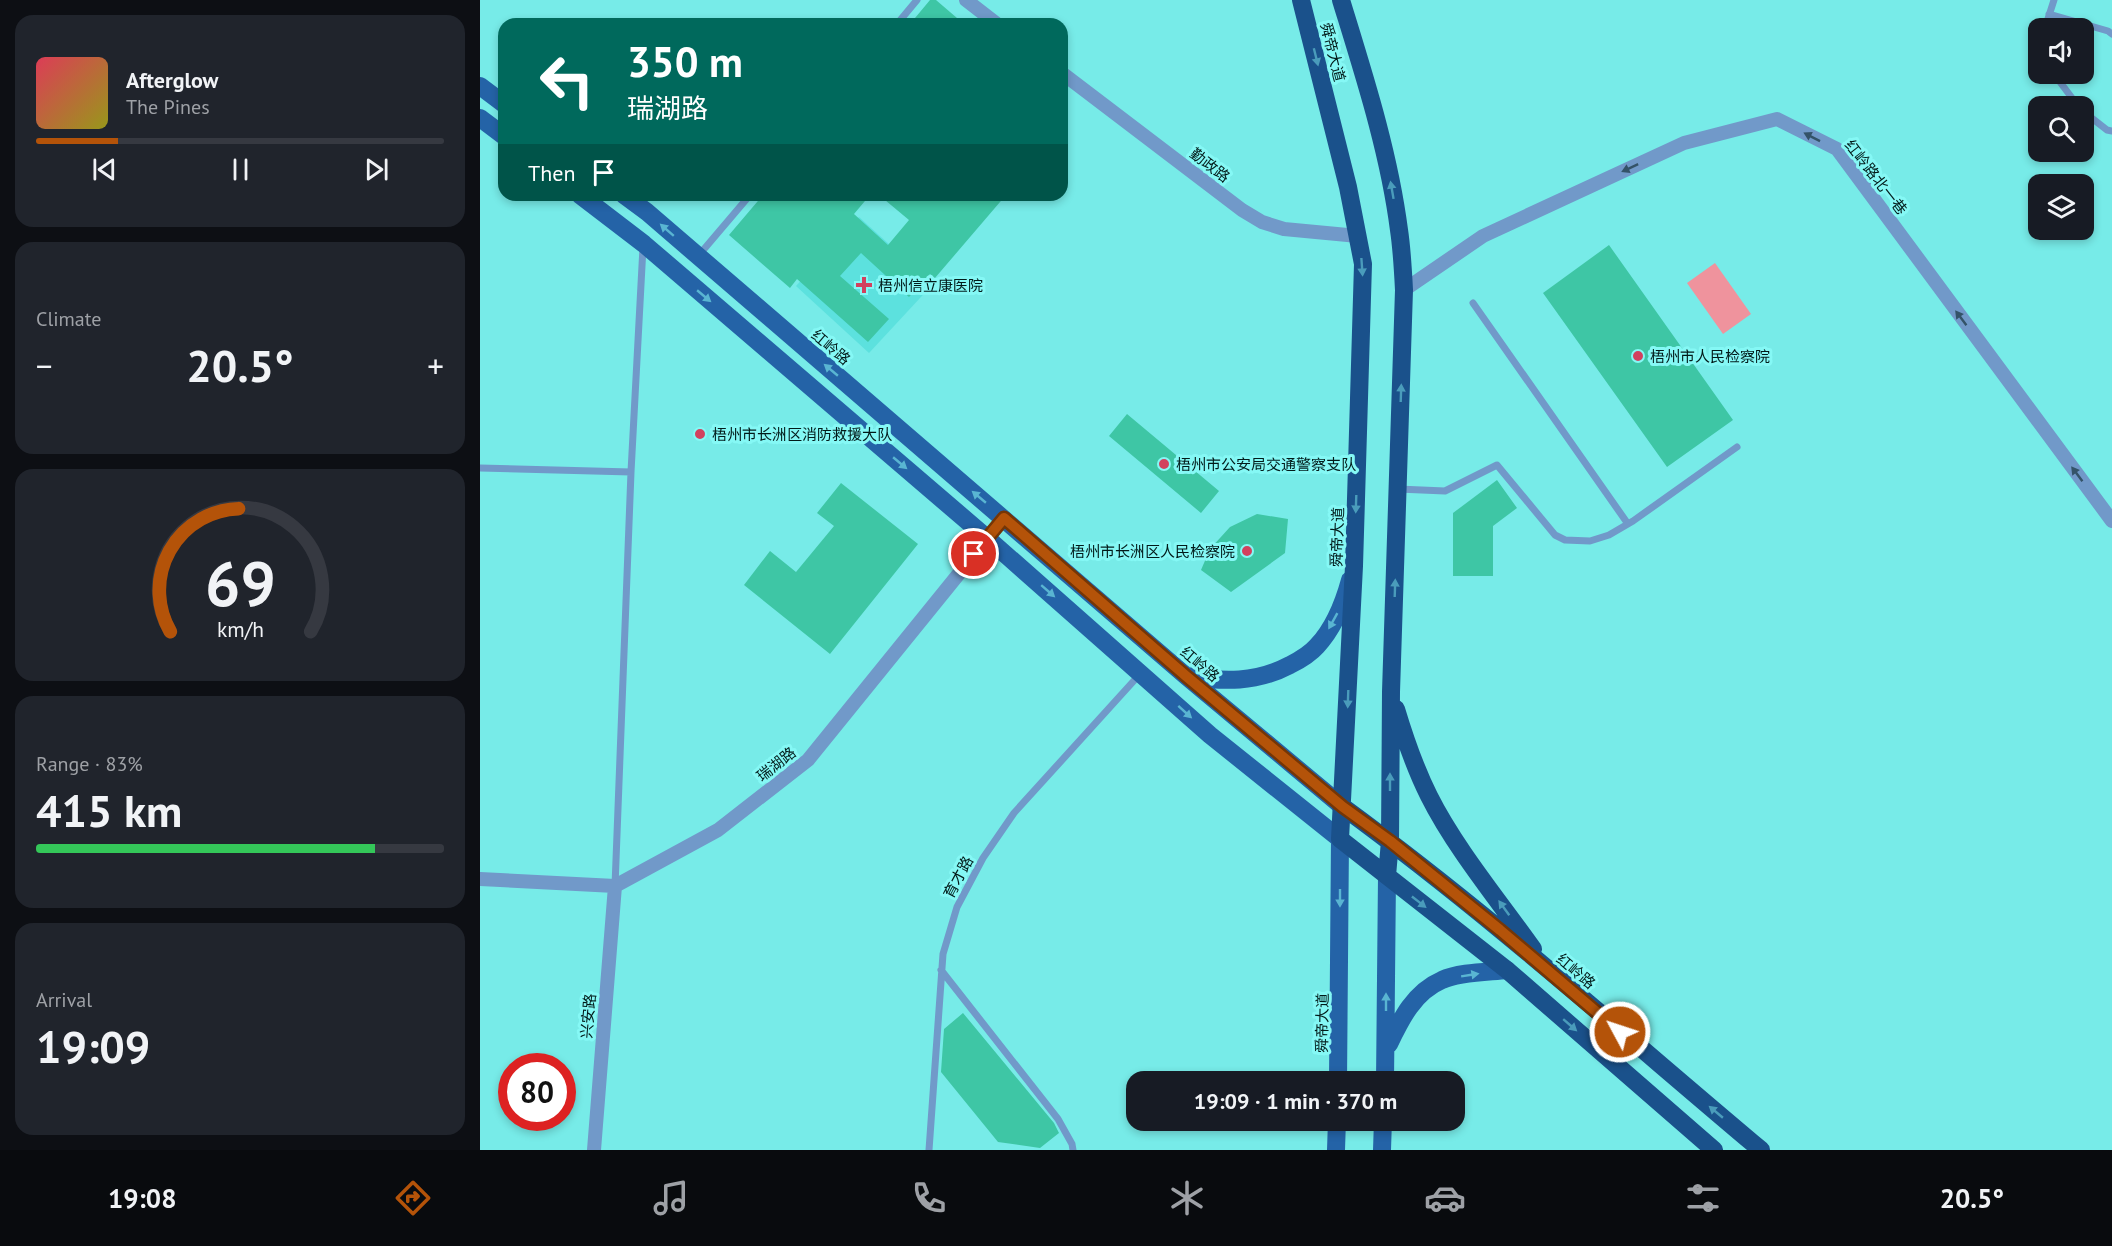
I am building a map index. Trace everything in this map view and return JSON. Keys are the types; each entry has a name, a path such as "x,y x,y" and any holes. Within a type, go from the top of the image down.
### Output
{"highway":[{"name":"舜帝大道","path":"1301,0 1363,264 1354,566 1341,839"},
{"name":"舜帝大道","path":"1341,0 1390,178 1400,231 1404,290 1391,692 1390,841 1387,876"},
{"path":"1391,692 1408,751 1430,798 1450,833 1550,972"},
{"name":"红岭路","path":"1343,807 1390,841 1550,972 1761,1150"},
{"path":"1341,839 1507,970 1714,1150"}],"main road":[{"path":"480,86 498,100"},
{"path":"480,118 498,132"},
{"path":"588,201 644,244 987,538 1210,735 1341,839"},
{"name":"红岭路","path":"632,201 1186,676 1343,807"},
{"path":"1186,676 1213,680 1240,680 1272,675 1304,658 1318,646 1332,623 1345,598 1354,566"},
{"name":"舜帝大道","path":"1338,1071 1341,839"},
{"path":"1385,1071 1387,876"},
{"path":"1386,1051 1403,1015 1420,995 1442,980 1507,970"},
{"path":"1336,1150 1337,1131"},
{"path":"1382,1150 1383,1131"}],"street":[{"path":"966,0 990,18"},
{"name":"勤政路","path":"1068,78 1242,210 1262,222 1284,229 1358,236"},
{"name":"红岭路北一巷","path":"1404,290 1483,236 1684,142 1777,119 1837,149 2112,521"},
{"name":"瑞湖路","path":"615,886 718,830 808,760 1004,518"},
{"path":"480,879 615,886"},
{"name":"兴安路","path":"594,1150 615,886"}],"lane":[{"path":"902,18 917,0"},
{"path":"2048,18 2054,0"},
{"path":"2049,14 2111,30"},
{"path":"2094,120 2112,131"},
{"path":"697,257 745,201"},
{"path":"615,886 631,472 644,244"},
{"path":"1473,303 1628,524"},
{"path":"1398,489 1445,491 1497,465 1555,535 1565,540 1590,541 1609,535 1628,524 1737,447"},
{"path":"480,468 631,472"},
{"name":"育才路","path":"929,1150 941,970 943,954 957,907 983,858 1014,813 1141,673"},
{"path":"941,970 1058,1119 1073,1150"}],"shaded area":[{"name":"梧州信立康医院","path":"859,217 933,284 869,353 796,286"},
{"path":"1715,263 1751,314 1723,334 1687,283"}],"building":[{"path":"930,0 936,0 957,18 915,18"},
{"path":"758,201 865,201 854,214 888,245 909,220 886,201 1001,201 935,278 930,274 909,297 861,253 840,276 889,319 868,342 797,279 790,288 729,235"},
{"name":"梧州市人民检察院","path":"1609,245 1733,420 1667,467 1543,293"},
{"name":"梧州市公安局交通警察支队","path":"1127,414 1219,491 1201,513 1109,436"},
{"path":"1497,480 1517,508 1493,526 1493,576 1453,576 1453,513"},
{"path":"841,483 918,544 830,654 744,585 770,551 796,572 834,526 817,513"},
{"name":"梧州市长洲区人民检察院","path":"1257,514 1288,519 1285,553 1231,592 1201,570 1210,549 1230,527"},
{"path":"963,1013 1054,1123 1059,1133 1040,1148 998,1142 941,1072 944,1029"}],"place":[{"name":"梧州信立康医院","path":"864,285"},
{"name":"梧州市人民检察院","path":"1638,356"},
{"name":"梧州市长洲区消防救援大队","path":"700,434"},
{"name":"梧州市公安局交通警察支队","path":"1164,464"},
{"name":"梧州市长洲区人民检察院","path":"1247,551"}],"route":[{"path":"974,554 1004,518 1186,676 1343,807 1390,841 1500,930 1620,1032"}]}
